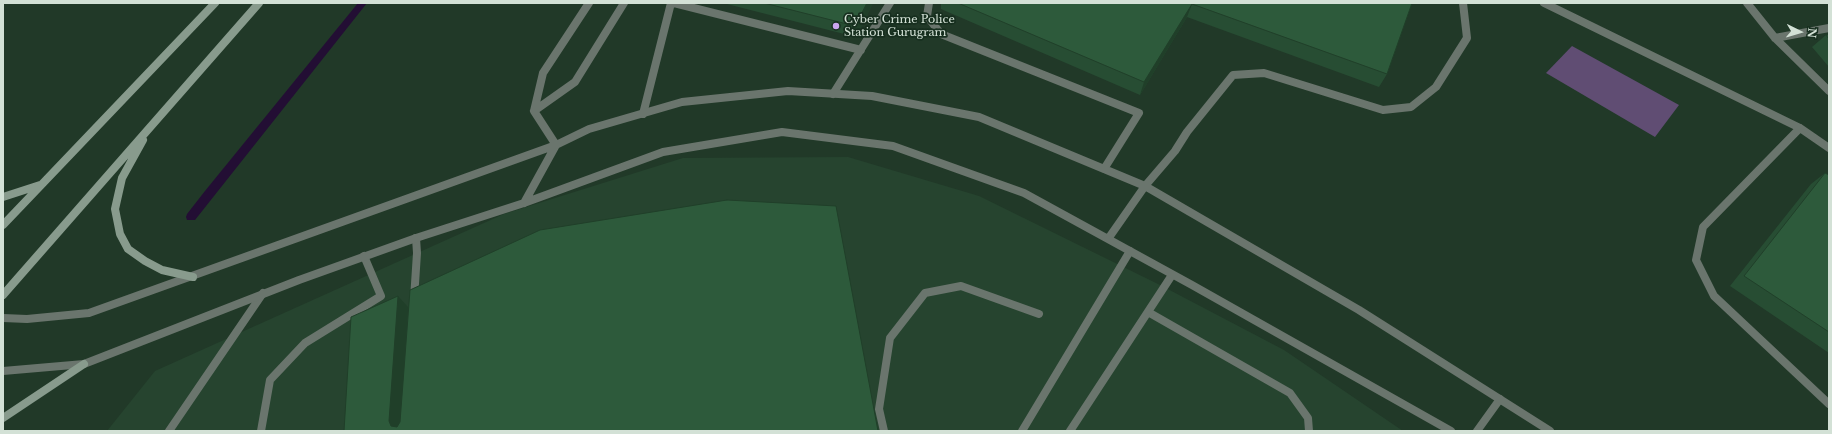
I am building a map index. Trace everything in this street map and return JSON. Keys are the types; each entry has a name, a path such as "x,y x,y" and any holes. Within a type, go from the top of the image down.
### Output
{"main road":[{"path":"3,225 215,3"},
{"path":"3,295 259,3"},
{"path":"151,125 122,178 115,209 120,234 128,249 145,261 162,270 193,277"},
{"path":"3,197 43,184"},
{"path":"3,418 84,364"}],"street":[{"path":"556,145 534,112 543,73 589,3"},
{"path":"534,112 575,82 624,3"},
{"path":"642,114 671,3"},
{"path":"674,3 861,50"},
{"path":"833,94 890,3"},
{"path":"929,3 927,16 941,34 1139,113 1104,169"},
{"path":"1108,239 1145,186 1175,151 1187,132 1233,75 1264,73 1383,110 1411,107 1436,87 1467,38 1463,3"},
{"path":"1544,3 1800,128 1829,148"},
{"path":"1747,3 1775,38 1829,91"},
{"path":"1775,38 1829,28"},
{"path":"3,318 27,319 89,313 193,277 556,145 589,129 682,102 788,91 872,96 978,117 1145,186 1360,310 1550,431"},
{"path":"1800,128 1703,227 1696,260 1714,296 1829,404"},
{"path":"3,371 84,364 263,293 364,256 524,203 663,152 782,132 892,146 1024,193 1451,431"},
{"path":"524,203 556,145"},
{"path":"414,307 417,253 416,238"},
{"path":"1022,431 1130,251"},
{"path":"261,431 270,380 305,343 381,296 364,256"},
{"path":"1070,431 1172,275"},
{"path":"884,431 879,409 890,338 925,293 961,286 1039,314"},
{"path":"169,431 263,293"},
{"path":"1148,312 1290,393 1308,418 1309,431"},
{"path":"1477,431 1500,400"}],"shaded area":[{"path":"1572,46 1679,105 1655,137 1546,73"},
{"path":"848,157 979,196 1160,285 1284,350 1403,431 107,431 155,371 504,214 683,158"}],"building":[{"path":"764,3 867,3 855,26"},
{"path":"958,3 1412,3 1387,74 1192,4 1144,82"},
{"path":"1825,173 1829,175 1829,332 1744,276"},
{"path":"727,200 836,206 878,431 344,431 351,317 398,296 389,421 391,426 397,427 400,422 410,290 540,230"}],"waterway":[{"path":"191,217 363,3"}],"place":[{"name":"Cyber Crime Police Station Gurugram","path":"836,26"}]}
